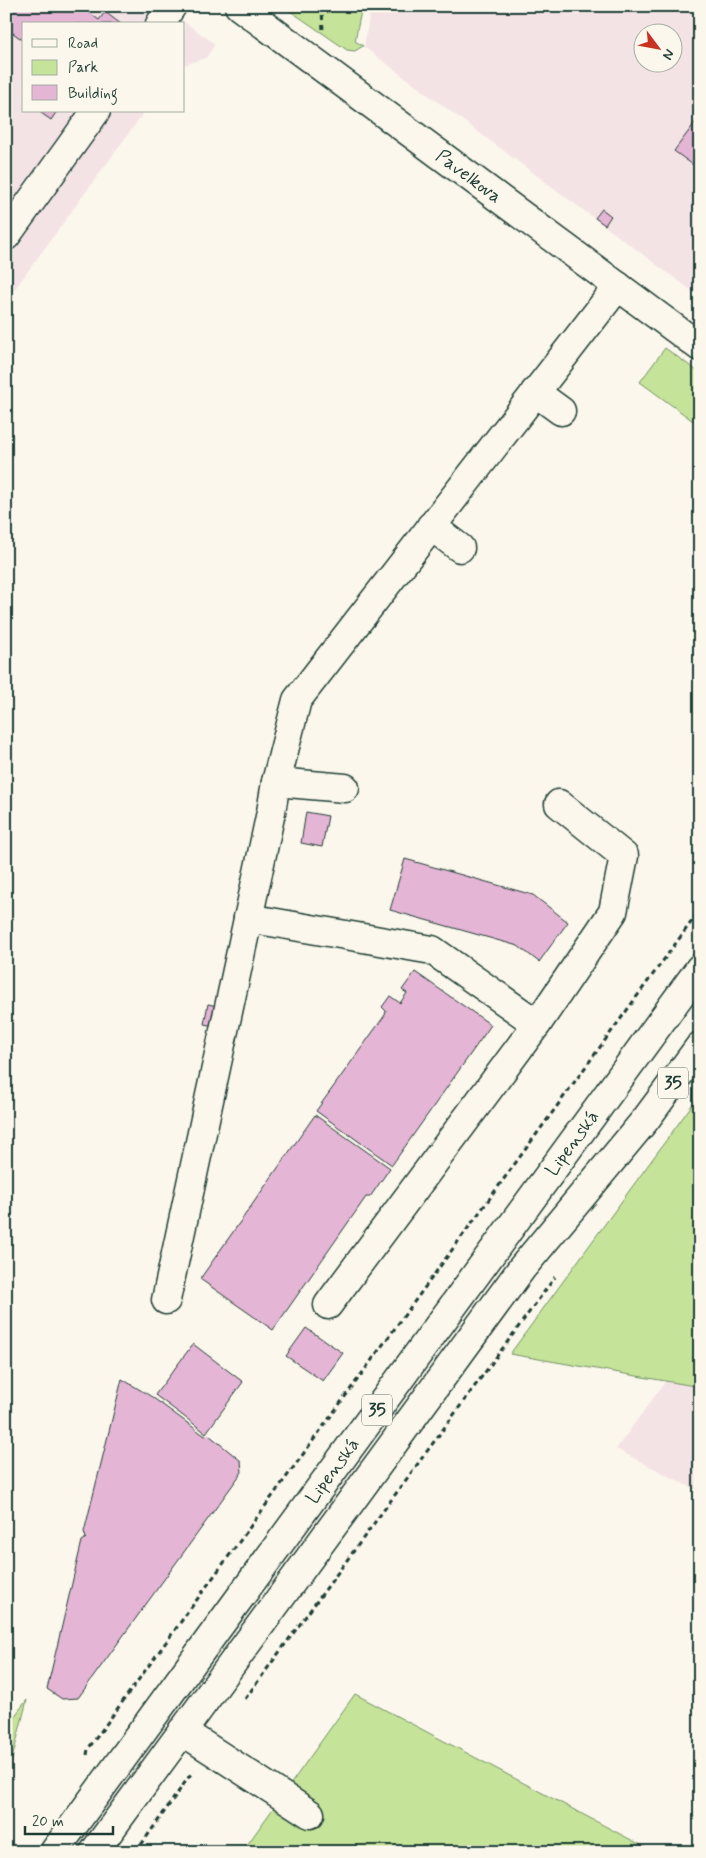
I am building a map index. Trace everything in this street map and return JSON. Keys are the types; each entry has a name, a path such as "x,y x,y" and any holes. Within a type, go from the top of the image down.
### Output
{"main road":[{"path":"161,22 172,6"},
{"name":"Pavelkova","path":"239,6 700,347"},
{"path":"6,236 95,112"},
{"path":"166,1300 276,782 297,700 618,286"},
{"path":"535,392 561,411"},
{"path":"431,526 460,548"},
{"path":"276,782 345,788"},
{"path":"328,1305 537,1024 613,912 624,856 559,804"},
{"path":"248,918 432,950 537,1024"},
{"name":"Lipenská","path":"54,1852 700,968"},
{"name":"Lipenská","path":"94,1852 522,1268 646,1119 700,1046"},
{"path":"182,1731 310,1814"}],"path":[{"path":"322,6 324,38"},
{"path":"88,1749 700,910"},
{"path":"243,1701 559,1271"},
{"path":"136,1852 208,1749"}],"shaded area":[{"path":"6,6 162,6 184,22 22,22 22,112 144,112 6,301"},
{"path":"371,6 700,6 700,297 364,47"},
{"path":"185,22 215,44 206,58 185,65"},
{"path":"700,1334 700,1492 616,1449"}],"green space":[{"path":"283,6 362,6 355,41 363,46 355,51 347,50"},
{"path":"665,348 700,373 700,426 640,382"},
{"path":"700,1094 700,1387 510,1354"},
{"path":"355,1694 654,1852 242,1852"},
{"path":"27,1700 6,1783 6,1727"}],"building":[{"path":"6,6 80,6 99,20 105,12 118,22 22,22 22,40 6,28"},
{"path":"42,112 56,112 51,120"},
{"path":"700,116 700,170 674,151"},
{"path":"602,209 611,216 605,225 595,218"},
{"path":"306,812 328,816 322,847 301,843"},
{"path":"405,859 533,895 568,922 539,962 518,946 390,910"},
{"path":"415,972 491,1025 392,1165 316,1111 385,1015 386,1011 382,1007 390,996 400,1003 407,993 402,990"},
{"path":"208,1004 227,1008 222,1028 204,1024"},
{"path":"315,1115 390,1168 370,1197 366,1197 273,1330 200,1279"},
{"path":"306,1328 343,1353 323,1381 286,1356"},
{"path":"193,1344 243,1382 206,1433 155,1395"},
{"path":"122,1379 152,1397 205,1436 209,1435 241,1461 242,1472 78,1698 62,1699 47,1689 82,1541 86,1538 84,1532"}]}
